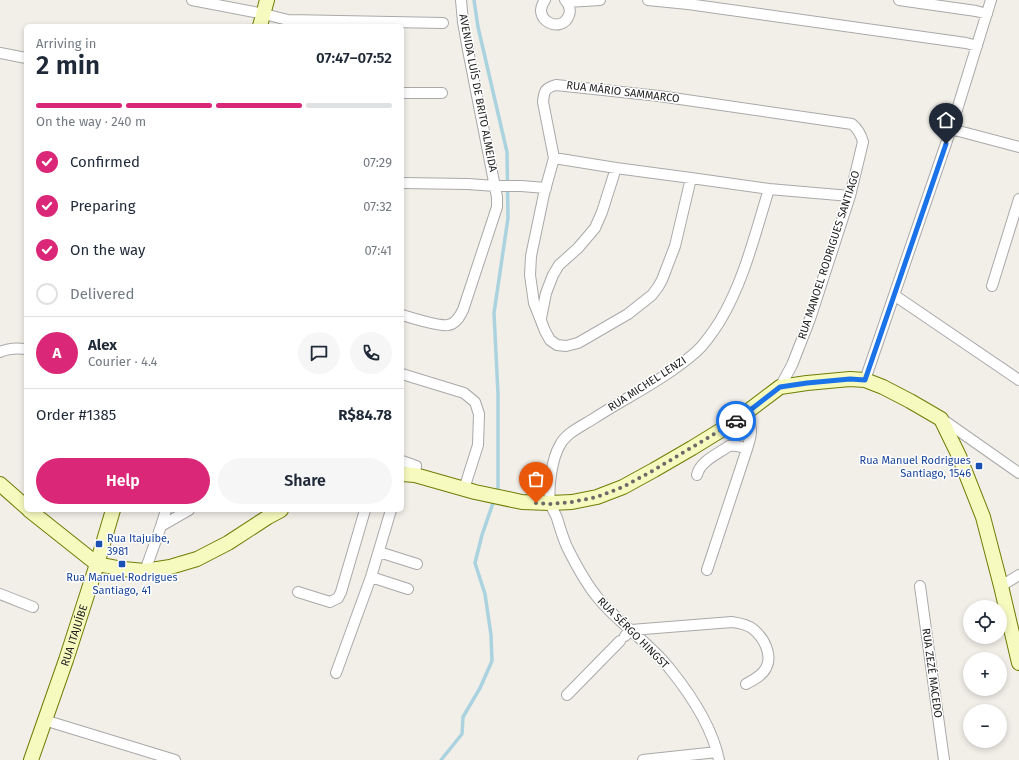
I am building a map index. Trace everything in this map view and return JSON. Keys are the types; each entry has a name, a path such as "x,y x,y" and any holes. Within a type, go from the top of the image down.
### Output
{"main road":[{"path":"262,20 267,0"},
{"path":"780,387 850,379 865,380 910,400 941,419 959,456 983,517 1019,664"},
{"name":"RUA MANOEL RODRIGUES SANTIAGO","path":"408,474 470,491 522,502 550,504 572,502 597,497 623,487 686,452 732,424 780,387"},
{"path":"0,484 24,505"},
{"path":"32,512 97,564 145,571 170,567 197,560 228,543 277,512"},
{"name":"RUA ITAJUÍBE","path":"31,760 68,653 112,512"}],"street":[{"path":"192,0 262,20 443,23"},
{"name":"AVENIDA LUÍS DE BRITO ALMEIDA","path":"404,315 443,326 450,325 460,317 497,207 497,197 500,186 464,29 461,0"},
{"path":"545,0 542,4 541,13 543,18 551,24 565,21 568,17 570,11 566,1 600,0"},
{"path":"648,0 688,4 966,43 977,46"},
{"path":"899,0 976,11 987,14"},
{"path":"865,380 951,129 991,0"},
{"path":"0,53 24,58"},
{"name":"RUA MÁRIO SAMMARCO","path":"554,158 543,102 546,89 550,86 556,85 659,96 852,124"},
{"path":"404,93 442,93"},
{"name":"RUA MANOEL RODRIGUES SANTIAGO","path":"780,387 792,365 810,319 850,196 863,142 860,133 852,124"},
{"path":"951,129 1019,147"},
{"path":"691,178 675,246 660,284 652,295 628,314 578,343 566,346 557,345 550,340 534,303 530,275 531,256 554,158 769,189 850,196"},
{"path":"541,319 546,293 553,276 559,265 578,248 595,228 616,168"},
{"path":"404,183 468,184 546,188"},
{"name":"RUA MICHEL LENZI","path":"550,504 549,489 553,466 560,444 570,434 682,363 697,351 711,336 730,304 739,283 769,189"},
{"path":"992,286 1019,198"},
{"path":"894,295 1019,380"},
{"path":"0,352 9,349 24,349"},
{"path":"404,375 464,393 476,402 479,414 478,445 470,491"},
{"path":"707,570 752,433 751,424 746,414"},
{"path":"941,419 1019,473"},
{"path":"697,475 698,469 703,464 729,446 739,446 747,449"},
{"path":"404,462 416,466 408,474"},
{"name":"RUA SÉRGO HINGST","path":"550,504 568,548 597,597 610,611 626,636 669,668 690,696 705,720 718,756"},
{"path":"145,571 165,512"},
{"path":"161,526 186,512"},
{"path":"298,592 330,602 338,598 364,512"},
{"path":"336,673 371,577 390,512"},
{"path":"378,552 417,564"},
{"path":"1001,586 1019,575"},
{"path":"371,577 408,589"},
{"name":"RUA ZEZÉ MACEDO","path":"920,586 944,760"},
{"path":"0,594 33,607"},
{"path":"567,695 626,636 732,622 743,624 753,629 768,650 768,664 762,674 746,684"},
{"path":"44,720 175,760"},
{"path":"643,760 718,756"}],"waterway":[{"path":"474,0 478,27 507,152 508,218 494,313 498,394 498,488 496,494"},
{"path":"441,760 462,734 463,717 480,688 492,661 491,635 485,594 475,563 482,535 494,500"}],"way so far":[{"path":"536,503 550,504 572,502 597,497 623,487 736,421"}],"place":[{"name":"Rua Manuel Rodrigues Santiago, 1546","path":"979,466"},
{"name":"Rua Itajuibe, 3981","path":"99,544"},
{"name":"Rua Manuel Rodrigues Santiago, 41","path":"122,564"}],"route":[{"path":"736,421 780,387 850,379 865,380 946,144"}]}
